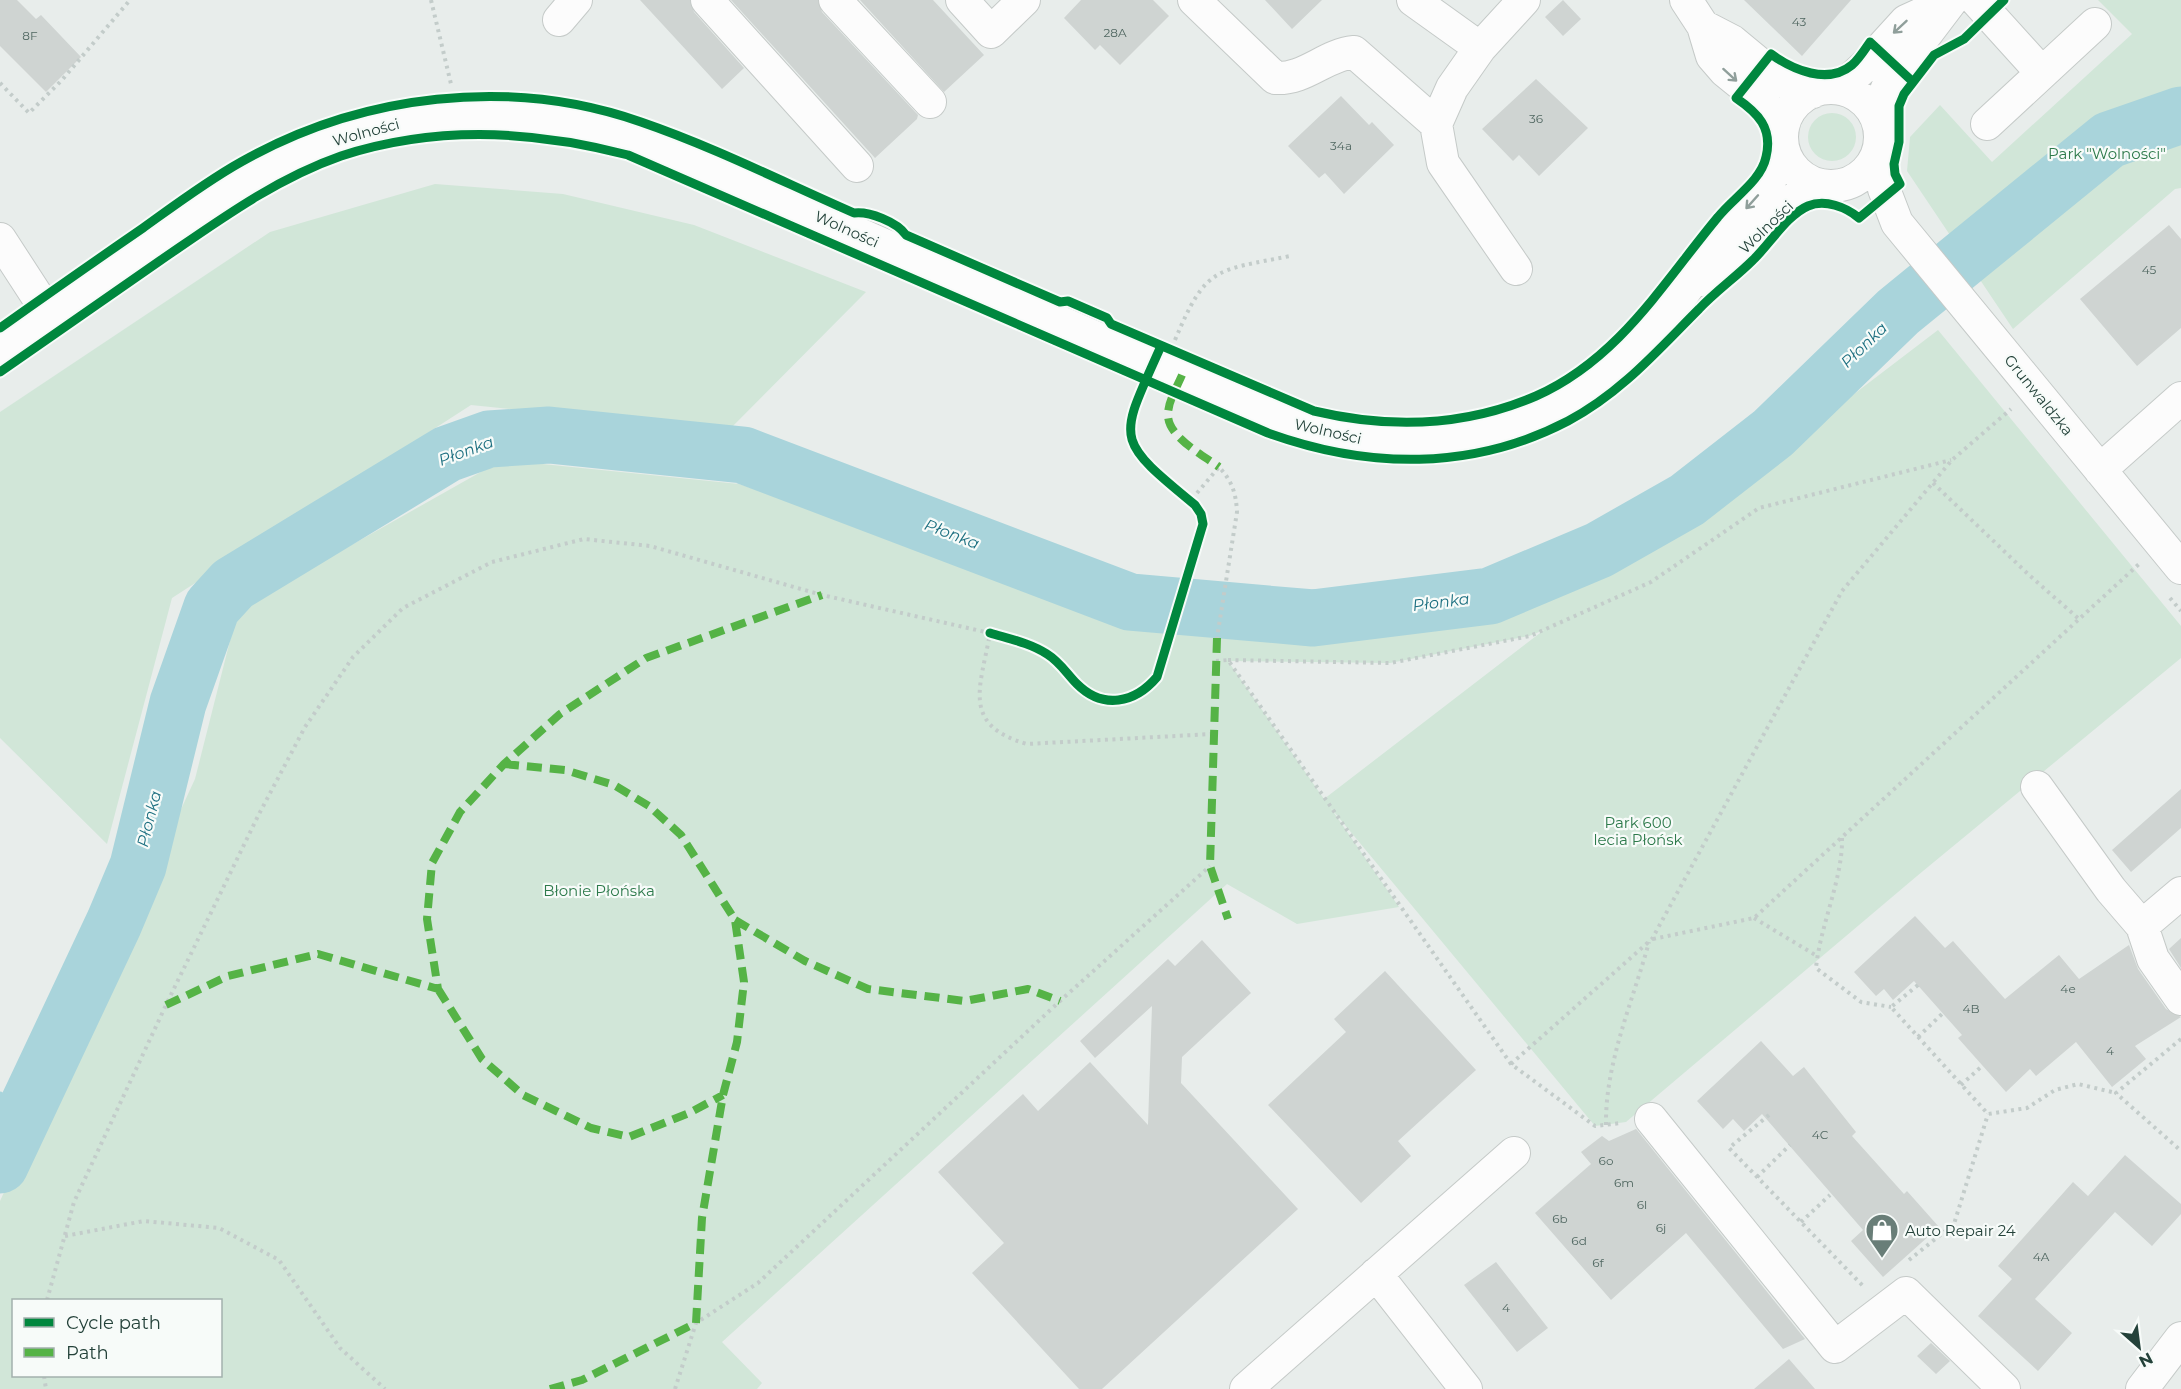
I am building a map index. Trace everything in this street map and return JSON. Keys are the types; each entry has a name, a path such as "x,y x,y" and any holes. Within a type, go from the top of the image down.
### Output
{"street":[{"path":"706,0 857,166"},
{"path":"835,0 930,102"},
{"path":"962,0 991,32 1024,0"},
{"path":"1194,0 1275,78 1291,79 1342,53 1354,52 1436,124"},
{"path":"1413,0 1480,48"},
{"path":"1516,269 1443,163 1436,124 1452,88 1480,48 1524,0"},
{"path":"1686,0 1703,26 1712,56 1762,101 1784,141 1797,172 1825,185 1860,177 1870,167 1877,155 1880,129 1876,116 1861,98 1779,80 1732,41 1703,26"},
{"path":"1784,141 1789,112 1799,100 1827,90 1860,72 1906,21 1952,0"},
{"path":"1876,116 1889,83 1952,0"},
{"path":"1976,0 2042,73"},
{"path":"1987,124 2095,24"},
{"name":"Wolności","path":"0,351 206,207 252,177 293,156 336,139 376,128 453,116 552,119 596,128 637,140 693,162 1300,427 1356,441 1422,442 1473,435 1527,419 1575,394 1613,369 1639,345 1687,291 1727,230 1767,185 1784,141"},
{"name":"Grunwaldzka","path":"1877,155 1884,189 1897,223"},
{"name":"Wolności","path":"1687,291 1748,247 1788,203 1825,185"},
{"name":"Grunwaldzka","path":"1825,185 1856,195 1897,223 2181,568"},
{"path":"0,239 50,316"},
{"path":"2100,470 2181,398"},
{"path":"2037,787 2111,890 2142,926 2153,959 2181,999"},
{"path":"2142,926 2181,893"},
{"path":"1651,1119 1835,1347 1906,1293 2004,1389"},
{"path":"1246,1389 1514,1153"},
{"path":"1376,1274 1467,1389"},
{"path":"2142,1389 2181,1338"}],"path":[{"path":"0,83 29,113 62,80 130,0"},
{"path":"430,0 452,90"},
{"path":"1179,331 1194,298 1212,277 1232,268 1290,256"},
{"path":"1216,661 1390,663 1530,636 1651,582 1759,507 1952,460 1842,591 1651,940 1621,1036 1609,1087 1606,1125"},
{"path":"1197,493 1220,467 1236,492 1238,512 1227,567 1217,638"},
{"path":"1933,483 2029,575 2079,619"},
{"path":"1186,497 1195,505"},
{"path":"47,1299 74,1202 166,1005 305,727 353,657 403,608 492,562 584,539 650,546 822,595 995,635 978,689 981,711 992,727 1006,738 1027,744 1212,734"},
{"path":"1511,1064 1651,940 1754,918 2140,563"},
{"path":"1228,660 1511,1064 1595,1126 1651,1119"},
{"path":"1842,838 1816,968 1861,1002 1891,1007 1988,1114"},
{"path":"675,1389 696,1323 758,1282 1051,1009 1210,866"},
{"path":"1754,918 1817,956"},
{"path":"1891,1007 1918,985"},
{"path":"1918,1037 1942,1012"},
{"path":"2116,1094 2181,1039"},
{"path":"1961,1084 1982,1066"},
{"path":"1988,1114 2028,1108 2055,1090 2078,1084 2116,1094 2181,1151"},
{"path":"1903,1265 1954,1224 1988,1114"},
{"path":"1768,1115 1729,1148 1869,1293"},
{"path":"1757,1177 1790,1145"},
{"path":"1801,1222 1830,1195"},
{"path":"65,1236 144,1221 219,1228 279,1260 340,1348 385,1389"}],"green space":[{"name":"Park \"Wolności\"","path":"2098,0 2181,0 2181,188 2175,189 2013,329 1907,171 1910,137 1940,105 1992,162 2132,34"},
{"path":"1827,113 1837,113 1849,120 1856,132 1856,142 1849,154 1837,161 1827,161 1812,150 1808,142 1808,132 1819,117"},
{"path":"435,184 563,194 694,225 866,292 728,431 471,405 172,598 107,844 0,738 0,412 270,232"},
{"name":"Błonie Płońska","path":"1938,330 2181,626 2181,658 1917,876 1626,1122 1595,1126 1330,807 1399,907 1297,924 1227,884 722,1342 762,1383 757,1389 0,1389 0,1201 195,779 238,609 502,460 739,484 1128,617 1315,630 1493,611 1673,532","holes":["1544,630 1324,799 1228,661 1390,663 1529,636"]}],"building":[{"path":"0,0 17,0 36,19 41,15 81,57 46,92 0,46"},
{"path":"640,0 690,0 694,12 744,68 722,89"},
{"path":"731,0 818,0 822,12 918,115 917,119 875,158"},
{"path":"860,0 933,0 984,55 944,92"},
{"path":"1081,0 1153,0 1169,16 1120,65 1100,45 1095,50 1064,18"},
{"path":"1265,0 1322,0 1292,29"},
{"path":"1563,0 1581,19 1563,36 1545,17"},
{"path":"1744,0 1851,0 1802,56"},
{"path":"1536,79 1588,128 1539,176 1519,155 1513,161 1482,129"},
{"path":"1341,96 1369,125 1372,122 1394,145 1344,194 1325,173 1319,178 1288,146"},
{"path":"2169,225 2181,239 2181,328 2137,366 2080,299"},
{"path":"2181,789 2181,828 2131,872 2112,850"},
{"path":"1915,916 1945,948 1953,941 2005,999 2059,955 2079,979 2129,945 2138,969 2166,1009 2181,1017 2135,1046 2146,1059 2112,1087 2076,1042 2036,1076 2030,1069 2006,1092 1958,1038 1962,1035 1914,981 1893,1000 1884,989 1876,996 1854,972"},
{"path":"2181,938 2181,968 2169,949"},
{"path":"1202,940 1251,993 1182,1057 1181,1083 1298,1209 1102,1389 1079,1389 972,1273 1004,1243 938,1172 1023,1094 1038,1111 1090,1062 1148,1125 1152,1006 1095,1058 1080,1041 1168,959 1175,966"},
{"path":"1385,971 1476,1070 1398,1141 1411,1156 1361,1203 1268,1105 1346,1032 1334,1019"},
{"path":"1761,1041 1793,1076 1804,1067 1856,1132 1852,1136 1904,1194 1907,1191 1939,1227 1883,1277 1851,1241 1863,1230 1762,1114 1744,1131 1733,1119 1723,1129 1697,1101"},
{"path":"1636,1129 1805,1339 1783,1349 1686,1233 1611,1300 1535,1213 1591,1164 1581,1152 1602,1136 1609,1141"},
{"path":"2125,1155 2181,1204 2181,1214 2152,1246 2115,1212 2035,1299 2072,1333 2038,1371 1978,1316 2012,1279 1998,1266 2073,1182 2088,1196"},
{"path":"1496,1262 1548,1328 1517,1352 1464,1285"},
{"path":"1931,1343 1950,1361 1936,1374 1917,1356"},
{"path":"1789,1359 1815,1389 1754,1389"}],"waterway":[{"name":"Płonka","path":"0,1165 114,923 138,866 178,703 212,607 233,584 447,454 489,439 549,435 743,455 1130,602 1313,618 1490,596 1599,550 1687,500 1773,433 1898,312 2109,140 2181,115"},
{"path":"0,1096 23,1117"}],"marked path":[{"path":"1182,375 1169,405 1170,423 1180,438 1219,467"},
{"path":"166,1005 228,976 318,954 438,989 427,919 432,863 460,812 504,764 560,714 646,658 822,595"},
{"path":"1217,638 1210,866 1228,919"},
{"path":"504,764 565,770 614,785 649,806 681,835 735,920 744,982 737,1042 723,1095 702,1218 696,1323 582,1380 550,1389"},
{"path":"735,920 805,961 868,989 965,1001 1028,989 1060,1001"},
{"path":"438,989 482,1059 523,1095 591,1128 629,1137 689,1113 723,1095"}],"cycle path":[{"path":"0,372 226,216 293,176 341,156 377,146 413,139 484,134 556,140 628,155 1268,433 1306,445 1382,458 1420,459 1457,456 1495,449 1532,437 1568,421 1622,384 1746,266 1800,210 1821,203 1848,210 1859,218 1900,184 1895,174 1894,164 1899,142 1899,106 1904,94 1934,55 1964,39 2004,0"},
{"path":"0,328 203,185 241,162 287,139 336,121 386,107 437,99 489,97 540,99 591,108 641,122 695,142 854,213 882,218 906,235 1060,302 1068,301 1107,318 1111,324 1314,411 1371,421 1426,422 1454,419 1509,406 1536,396 1565,380 1592,362 1638,317 1718,217 1753,182 1763,166 1768,147 1762,122 1751,109 1736,98 1771,54 1800,70 1822,75 1832,74 1852,65 1870,42 1912,81"},
{"path":"990,633 1027,644 1052,657 1077,684 1097,698 1118,700 1129,697 1139,693 1157,677 1203,524 1201,514 1195,505 1149,465 1137,450 1131,436 1131,420 1137,401 1161,346"}],"place":[{"name":"Auto Repair 24","path":"1882,1259"}],"park label":[{"name":"Park 600 lecia Płońsk","path":"1638,830"}]}
